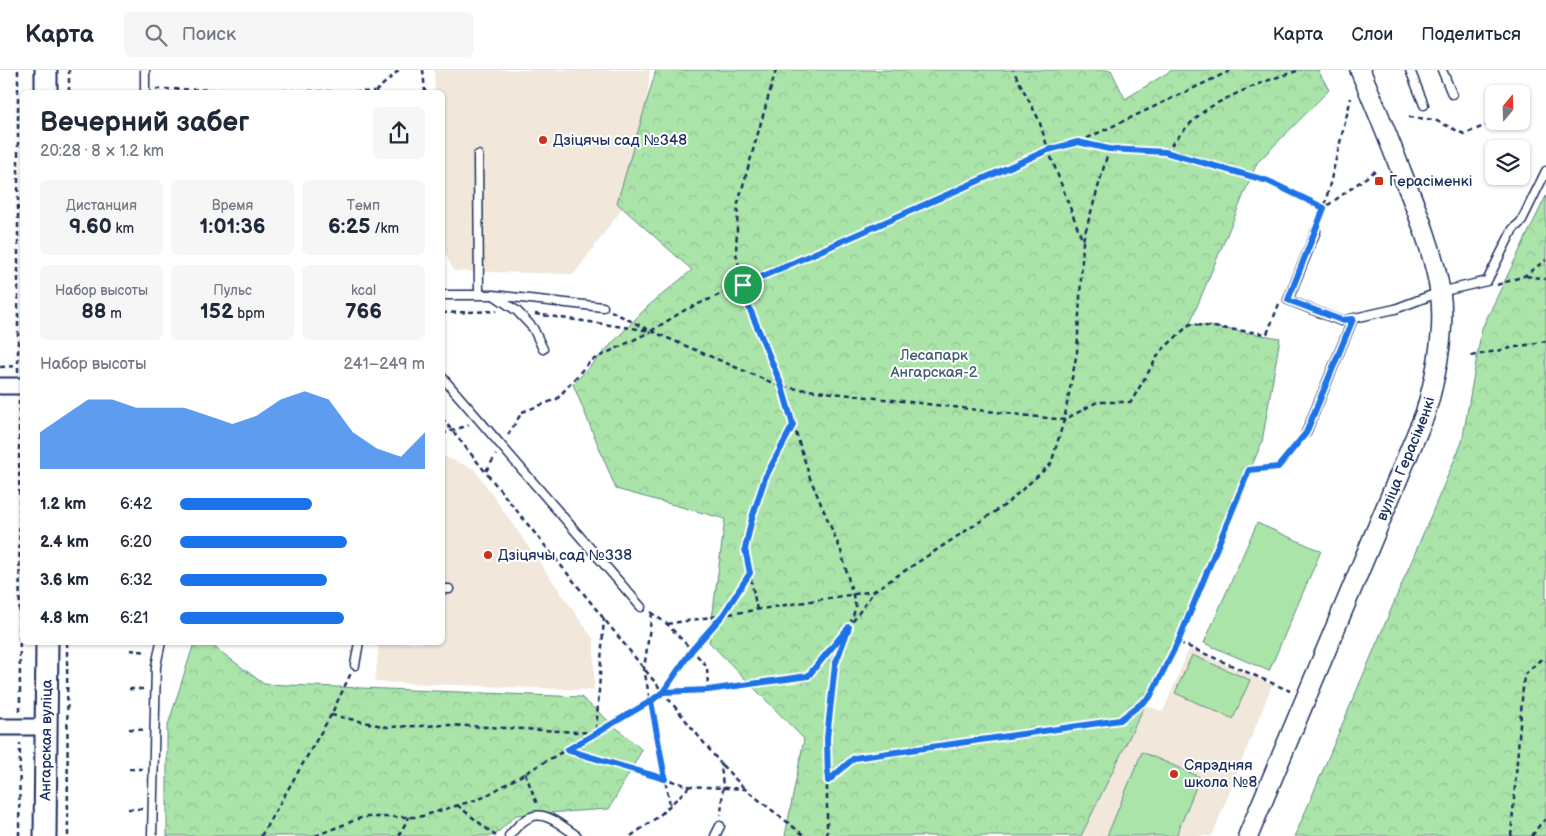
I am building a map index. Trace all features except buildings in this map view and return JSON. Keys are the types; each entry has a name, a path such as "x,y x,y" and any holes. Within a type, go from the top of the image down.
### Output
{"main road":[{"path":"46,70 46,90"},
{"name":"Ангарская вуліца","path":"45,836 47,645"}],"street":[{"name":"вуліца Герасіменкі","path":"1248,836 1425,414 1433,390 1438,360 1441,331 1440,292 1428,240 1364,71"},
{"path":"0,386 20,386"},
{"path":"0,727 47,727"}],"lane":[{"path":"145,70 145,90"},
{"path":"1410,70 1424,105"},
{"path":"1442,70 1452,94"},
{"path":"478,155 479,294"},
{"path":"1316,231 1288,300 1341,320 1395,309 1440,292 1487,281 1513,229 1520,222 1546,171"},
{"path":"445,295 493,295 603,307"},
{"path":"493,295 517,311 533,328 543,349"},
{"path":"1306,433 1353,319"},
{"path":"445,380 641,607"},
{"path":"152,836 156,666 160,645"},
{"path":"355,665 358,645"},
{"path":"509,836 529,816 540,815 553,819 578,836"},
{"path":"716,836 720,826"}],"path":[{"path":"18,70 18,366 20,386 19,836"},
{"path":"69,70 69,90"},
{"path":"376,90 399,70"},
{"path":"423,70 425,90"},
{"path":"776,70 738,203 736,253 749,307 782,387 810,478 841,551 854,594 856,607 835,665 827,738 827,836"},
{"path":"1013,70 1039,120 1048,150 1083,242"},
{"path":"486,471 522,412 557,399 590,360 651,331 685,310 1048,150 1078,142 1232,70"},
{"path":"1165,152 1196,119 1211,107 1283,75 1301,70"},
{"path":"1316,231 1324,208 1351,98"},
{"path":"1409,116 1435,120 1464,134 1485,126"},
{"path":"1078,142 1109,149 1165,152 1268,181 1324,208"},
{"path":"663,692 708,690 808,676 849,627 874,591 1005,505 1051,464 1064,420 1077,352 1083,242 1109,149"},
{"path":"1324,208 1378,169"},
{"path":"1546,260 1524,276 1546,279"},
{"path":"603,307 651,331 782,387 1064,420 1097,402 1131,402 1160,352 1190,324 1267,334 1282,297 1288,300"},
{"path":"445,313 517,311 651,331"},
{"path":"1471,356 1546,341"},
{"path":"0,366 18,366"},
{"path":"445,421 721,764 745,789 805,836"},
{"path":"445,433 481,421"},
{"path":"757,610 745,549 752,518 765,478 793,425"},
{"path":"828,781 854,758 1120,720 1150,697 1178,642 1249,470 1278,467 1306,433"},
{"path":"315,836 363,817 419,817 482,798 651,701 663,692 692,650 723,615 750,573"},
{"path":"667,624 874,591"},
{"path":"641,607 667,624 707,666 708,690"},
{"path":"652,613 644,669 670,805"},
{"path":"596,733 604,618"},
{"path":"1178,642 1292,691"},
{"path":"67,645 68,836"},
{"path":"130,650 159,654"},
{"path":"1511,836 1524,675 1540,660 1546,661"},
{"path":"261,836 331,715 355,665"},
{"path":"129,689 155,690"},
{"path":"331,715 386,727 449,725 596,733"},
{"path":"129,729 154,731"},
{"path":"567,750 689,786 745,789"},
{"path":"720,826 723,788 721,764"},
{"path":"525,773 540,815"},
{"path":"631,836 659,816 689,786"},
{"path":"457,806 496,836"},
{"path":"400,836 409,817"},
{"path":"1532,836 1546,819"},
{"path":"323,833 326,836"}],"shaded area":[{"name":"Дзіцячы сад №348","path":"434,70 650,70 638,187 574,274 454,271 445,253 445,90 435,90"},
{"name":"Дзіцячы сад №338","path":"445,457 474,469 594,640 594,690 375,682 379,645 445,645"},
{"name":"Сярэдняя школа №8","path":"1189,649 1272,685 1212,836 1081,836 1145,705 1163,712"}],"green space":[{"name":"Лесапарк Ангарская-2","path":"656,70 1111,70 1125,99 1172,70 1318,70 1329,90 1257,163 1190,323 1280,338 1262,442 1178,642 1081,836 785,836 804,739 709,642 725,519 616,489 573,384 647,307 692,270 617,203"},
{"path":"1546,196 1546,836 1295,836 1462,442 1482,328"},
{"path":"1257,523 1321,551 1269,671 1204,643"},
{"path":"193,645 212,645 264,684 581,697 642,750 609,809 516,815 494,836 167,836 167,728"},
{"path":"1192,655 1250,680 1233,719 1175,693"},
{"path":"1142,752 1200,777 1176,836 1107,836"}],"place":[{"name":"Дзіцячы сад №348","path":"543,140"},
{"name":"Герасіменкі","path":"1379,181"},
{"name":"Дзіцячы сад №338","path":"488,555"},
{"name":"Сярэдняя школа №8","path":"1174,774"}],"route":[{"path":"743,285 749,307 782,387 793,425 765,478 752,518 745,549 750,573 723,615 692,650 663,692 567,750 665,779 651,701 663,692 708,690 808,676 849,627 835,665 827,738 828,781 854,758 1120,720 1150,697 1178,642 1249,470 1278,467 1306,433 1353,319 1341,320 1288,300 1324,208 1268,181 1165,152 1109,149 1078,142 1048,150 743,285"}]}
